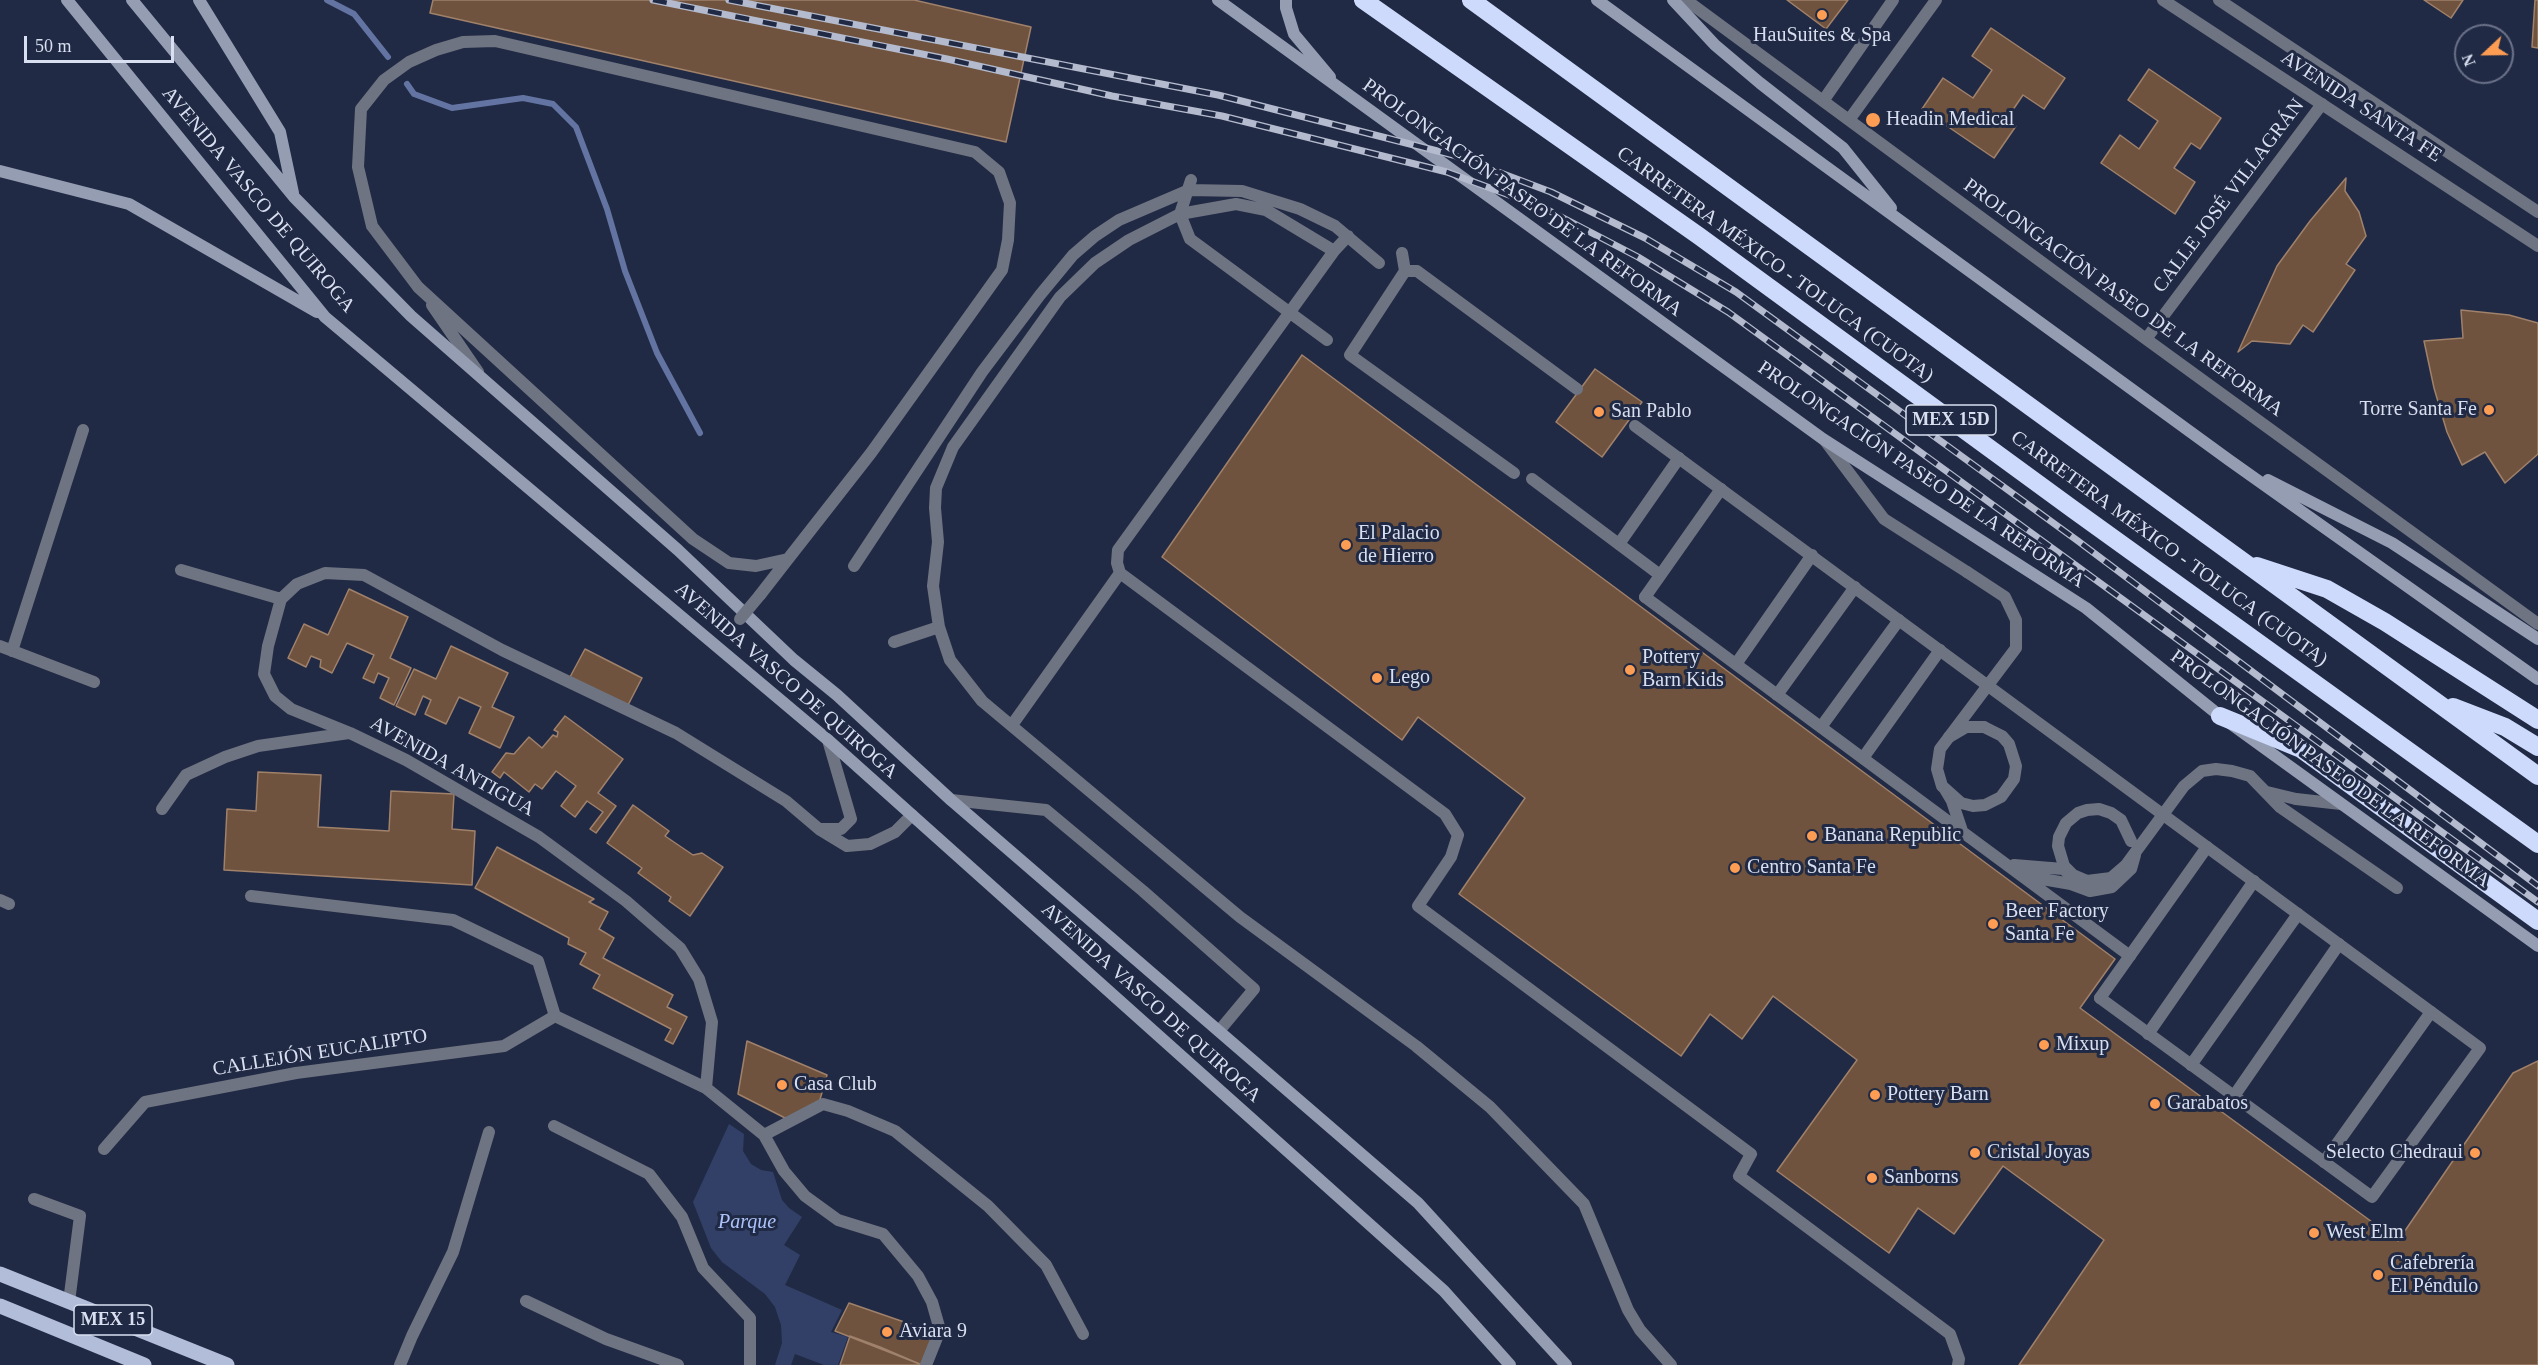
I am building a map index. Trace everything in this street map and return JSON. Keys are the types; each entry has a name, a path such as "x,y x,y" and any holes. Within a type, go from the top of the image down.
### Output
{"highway":[{"name":"CARRETERA MÉXICO - TOLUCA (CUOTA)","path":"1363,0 1699,236 2074,510 2538,844"},
{"name":"CARRETERA MÉXICO - TOLUCA (CUOTA)","path":"1471,0 2538,776"},
{"path":"2240,560 2327,589 2405,634 2538,720"},
{"path":"2427,697 2505,727 2538,747"},
{"path":"2220,716 2301,749 2538,921"}],"main road":[{"name":"AVENIDA VASCO DE QUIROGA","path":"67,0 325,317 828,740 1444,1291 1510,1365"},
{"name":"AVENIDA VASCO DE QUIROGA","path":"132,0 294,197 411,316 678,550 794,660 837,695 951,800 1418,1203 1566,1365"},
{"path":"199,0 280,132 294,197"},
{"name":"PROLONGACIÓN PASEO DE LA REFORMA","path":"1218,0 1823,439 2086,608 2220,716 2538,946"},
{"path":"1286,0 1286,8 1294,34 1342,92"},
{"path":"1597,0 2229,460 2538,679"},
{"path":"1673,0 1715,45 1843,148 1902,221"},
{"path":"0,171 129,204 325,317"},
{"path":"2229,460 2392,543 2538,639"},
{"name":"MEX 15","path":"0,1274 227,1365"},
{"name":"MEX 15","path":"0,1305 144,1365"}],"street":[{"name":"PROLONGACIÓN PASEO DE LA REFORMA","path":"1686,0 2145,339 2538,624"},
{"path":"1823,101 1893,0"},
{"path":"1849,120 1936,0"},
{"name":"AVENIDA SANTA FE","path":"2163,0 2538,246"},
{"name":"AVENIDA SANTA FE","path":"2219,0 2538,212"},
{"path":"484,380 418,286 372,226 358,166 361,109 384,80 409,62 463,42 495,41 975,152 999,172 1010,203 1008,240 1002,270 871,453 740,619"},
{"name":"CALLE JOSÉ VILLAGRÁN","path":"2145,339 2322,104"},
{"path":"1190,185 1180,214 1190,239 1328,340"},
{"path":"854,566 982,372 1069,260 1095,236 1119,220 1190,185 1242,191 1300,209 1335,226 1379,263"},
{"path":"2510,194 2538,201"},
{"path":"1334,251 1266,210 1236,204 1180,214 1129,240 1095,263 1060,297 953,447 936,488 935,498 938,542 933,586 939,627 950,660 982,701 1240,917 1416,1046 1490,1107 1584,1204 1628,1310 1640,1330 1671,1365"},
{"path":"1348,236 1334,251 1118,550 1117,563 1120,573 1445,814 1458,835 1451,858 1418,906 1751,1154 1739,1176 1950,1335 1959,1359 1958,1365"},
{"path":"1402,253 1405,271 1350,355 1514,473"},
{"path":"1405,271 1418,271 1577,389"},
{"path":"418,286 693,539 729,563 756,566 788,559"},
{"path":"1635,426 1812,555 2480,1048 2372,1197 2100,998 2207,847"},
{"path":"83,430 6,648 94,682"},
{"path":"1823,439 1884,519 2005,597 2016,620 2016,648 1940,749 1936,769 1942,786 1961,803 1973,806 1985,805 2001,797 2014,779 2016,766 2009,744 2002,736 1984,727 1966,727 1955,732 1946,740 1937,760 1938,778 1952,801 1962,831"},
{"path":"1619,544 1679,458"},
{"path":"1532,479 1660,575"},
{"path":"1721,489 1645,597 2017,870 2130,956"},
{"path":"1736,664 1812,555"},
{"path":"181,570 281,599 297,584 325,573 364,575 502,650 676,733 786,801 819,829 847,846 870,844 895,832 912,815"},
{"path":"1012,725 1120,573"},
{"path":"1777,694 1855,587"},
{"name":"AVENIDA ANTIGUA","path":"281,599 268,646 264,674 275,696 291,710 350,733 406,760 539,837 626,901 680,948 699,979 712,1022 706,1088"},
{"path":"1821,727 1899,620"},
{"path":"894,642 939,627"},
{"path":"1863,758 1940,650"},
{"path":"162,809 186,775 225,757 258,747 350,733"},
{"path":"819,829 841,829 851,819 828,740"},
{"path":"2133,840 2121,820 2099,809 2078,813 2066,823 2059,837 2058,846 2064,866 2073,874 2087,881 2111,878 2126,865 2184,786 2202,771 2216,769 2232,771 2250,776 2280,807 2397,888"},
{"path":"2017,870 2090,891 2112,886 2131,869 2136,854 2132,830 2120,812 2109,806 2089,802 2071,808 2062,815 2052,833 2051,854 2061,874 2080,886 2098,887 2121,877 2188,786 2202,775 2225,774 2251,783 2272,795 2341,804"},
{"path":"951,800 1046,810 1143,891 1254,989 1219,1031"},
{"path":"2148,1034 2254,881"},
{"path":"251,896 453,920 538,961 555,1016 706,1088 764,1135 784,1171 806,1196 838,1220 883,1234 918,1276 932,1302 940,1330 927,1365"},
{"path":"2191,1065 2298,914"},
{"path":"2234,1096 2339,944"},
{"path":"2324,1162 2431,1012"},
{"name":"CALLEJÓN EUCALIPTO","path":"104,1149 145,1102 296,1073 504,1046 555,1016"},
{"path":"764,1135 823,1104 848,1111 895,1131 988,1206 1046,1265 1083,1334"},
{"path":"554,1126 649,1174 682,1217 703,1268 750,1318 750,1365"},
{"path":"400,1365 453,1252 489,1132"},
{"path":"34,1199 80,1216 69,1302"},
{"path":"526,1300 606,1340 678,1365"}],"green space":[{"name":"Parque","path":"729,1124 744,1134 743,1151 751,1164 761,1170 773,1172 782,1200 802,1217 784,1245 800,1255 785,1285 842,1310 831,1332 848,1337 838,1365 824,1365 795,1354 791,1365 775,1365 782,1343 781,1325 775,1307 765,1294 722,1262 711,1248 693,1202"}],"building":[{"path":"433,0 914,0 1031,27 1006,142 430,13"},
{"name":"HauSuites & Spa","path":"1787,0 1848,0 1826,29"},
{"path":"2424,0 2463,0 2451,18"},
{"path":"2535,0 2538,0 2538,48 2532,47"},
{"path":"1991,28 2065,78 2044,109 2023,95 2006,120 2016,126 1994,158 1922,109 1943,78 1973,98 1992,70 1972,56"},
{"path":"2149,69 2221,118 2200,149 2191,143 2174,168 2195,182 2175,214 2101,163 2120,135 2139,149 2158,121 2128,100"},
{"path":"2346,178 2345,191 2359,212 2366,236 2346,264 2355,270 2313,332 2303,325 2290,344 2252,341 2238,352 2277,266"},
{"name":"Torre Santa Fe","path":"2461,310 2509,315 2538,323 2538,454 2505,483 2485,452 2462,465 2447,432 2434,388 2424,341 2463,338"},
{"name":"Centro Santa Fe","path":"1302,355 2115,959 2080,1008 2398,1241 2513,1073 2538,1061 2538,1365 2019,1365 2104,1240 2003,1166 1954,1234 1918,1208 1889,1253 1777,1171 1857,1060 1773,996 1742,1039 1710,1014 1681,1056 1459,894 1525,798 1418,717 1402,740 1162,557"},
{"name":"San Pablo","path":"1595,369 1642,402 1602,457 1556,422"},
{"path":"349,589 408,617 390,658 411,668 394,705 380,698 389,678 378,673 374,683 363,678 374,655 347,643 332,673 320,667 321,660 311,656 306,667 288,658 304,624 328,635"},
{"path":"451,646 508,673 492,707 514,717 500,748 469,733 481,707 459,697 446,724 425,714 431,700 423,696 415,715 396,706 414,669 436,679"},
{"path":"585,649 642,678 627,707 570,677"},
{"path":"565,716 623,759 598,793 616,806 596,833 590,829 603,812 587,801 575,817 561,806 576,786 556,771 542,789 535,784 529,792 504,772 500,778 492,772 506,753 514,754 529,737 542,748 553,735 557,737 558,732 554,730"},
{"path":"258,772 321,775 318,827 389,831 391,791 454,794 452,829 475,831 472,885 224,870 227,809 256,811"},
{"path":"633,805 669,831 665,836 693,855 702,853 723,867 690,916 669,901 671,897 638,873 642,868 607,843"},
{"path":"497,847 594,899 589,902 608,912 599,929 614,938 603,958 673,995 667,1007 687,1017 673,1044 665,1040 671,1029 593,988 600,975 580,964 586,953 568,944 569,938 475,888"},
{"name":"Casa Club","path":"747,1041 827,1075 819,1103 791,1121 738,1094"},
{"name":"Aviara 9","path":"849,1303 939,1334 922,1365 835,1331"},
{"path":"850,1336 880,1347 922,1365 840,1365"}],"waterway":[{"path":"327,0 354,14 388,57"},
{"path":"407,84 414,94 452,108 523,98 553,104 576,127 607,209 625,271 657,353 700,433"}],"railway":[{"path":"653,0 947,59 1112,96 1222,116 1447,172 1544,208 1638,257 1728,312 2538,902"},
{"path":"729,0 1218,95 1453,155 1551,192 1645,238 1736,292 2078,541 2538,886"}],"place":[{"name":"HauSuites & Spa","path":"1822,15"},
{"name":"Headin Medical","path":"1873,120"},
{"name":"Torre Santa Fe","path":"2489,410"},
{"name":"San Pablo","path":"1599,412"},
{"name":"El Palacio de Hierro","path":"1346,545"},
{"name":"Pottery Barn Kids","path":"1630,670"},
{"name":"Lego","path":"1377,678"},
{"name":"Banana Republic","path":"1812,836"},
{"name":"Centro Santa Fe","path":"1735,868"},
{"name":"Beer Factory Santa Fe","path":"1993,924"},
{"name":"Mixup","path":"2044,1045"},
{"name":"Casa Club","path":"782,1085"},
{"name":"Pottery Barn","path":"1875,1095"},
{"name":"Garabatos","path":"2155,1104"},
{"name":"Cristal Joyas","path":"1975,1153"},
{"name":"Selecto Chedraui","path":"2475,1153"},
{"name":"Sanborns","path":"1872,1178"},
{"name":"West Elm","path":"2314,1233"},
{"name":"Cafebrería El Péndulo","path":"2378,1275"},
{"name":"Aviara 9","path":"887,1332"}]}
